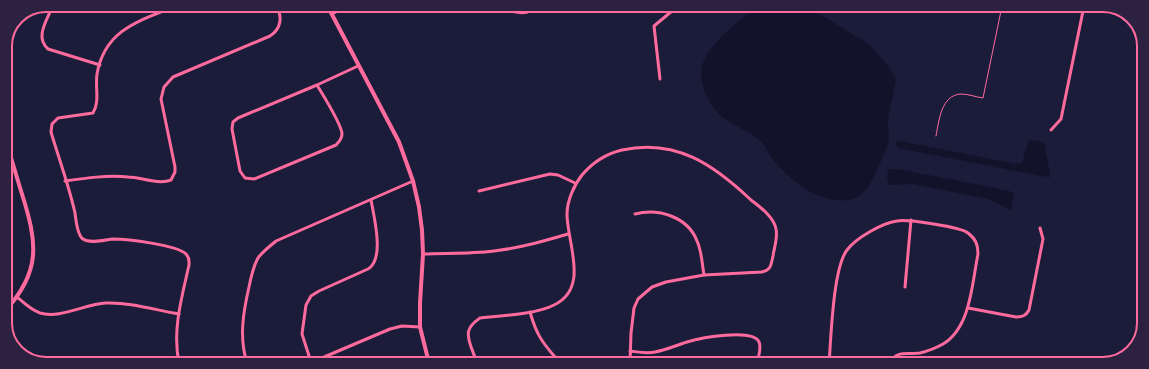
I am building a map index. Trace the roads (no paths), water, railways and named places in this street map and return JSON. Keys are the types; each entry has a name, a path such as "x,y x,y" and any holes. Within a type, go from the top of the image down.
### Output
{"street":[{"path":"50,12 42,35 41,41 43,45 48,49 100,65"},
{"path":"162,12 123,30 108,46 100,65 96,82 97,103 93,113 58,118 52,124 51,132 74,208 80,235 83,240 128,240 175,248 188,256 189,266 179,314 176,342 178,357"},
{"path":"65,181 112,176 162,182 171,180 175,172 175,167 161,100 164,86 173,77 270,36 276,32 279,27 280,16 279,12"},
{"path":"336,12 332,14 399,142 413,181 419,207 422,230 423,254 420,327 428,357"},
{"path":"660,79 654,26 671,12"},
{"path":"1051,130 1061,119 1083,12"},
{"path":"317,85 342,133 339,142 336,145 254,179 245,178 240,171 232,129 233,122 238,118 358,66"},
{"path":"476,357 468,337 469,329 473,323 480,318 530,312 555,305 564,298 570,290 574,277 575,260 568,234 567,212 575,184 590,165 606,155 623,150 655,148 676,151 696,157 729,179 768,215 776,229 771,267 768,271 704,275 666,282 652,287 638,299 634,308 630,357"},
{"path":"12,161 34,239 31,267 24,286 12,303"},
{"path":"479,191 550,174 558,175 575,184"},
{"path":"245,357 242,336 242,321 252,271 258,259 265,250 276,241 413,181"},
{"path":"308,357 302,334 306,305 311,296 372,267 376,262 376,231 371,200"},
{"path":"636,214 646,211 657,211 670,215 692,231 700,249 704,275"},
{"path":"829,357 833,305 841,260 846,250 854,242 897,220 912,220 967,231 974,238 978,246 978,254 968,308 960,326 953,336 944,344 918,353 901,353 894,357"},
{"path":"905,287 912,220"},
{"path":"968,308 1016,317 1022,317 1027,314 1043,239 1040,228"},
{"path":"423,254 493,252 530,245 568,234"},
{"path":"17,297 32,309 40,313 51,315 91,304 106,303 120,303 179,314"},
{"path":"530,312 534,327 540,340 555,357"},
{"path":"324,357 390,329 402,326 420,327"},
{"path":"630,351 646,353 655,352 688,341 714,336 749,335 756,338 759,342 760,349 758,357"}]}
